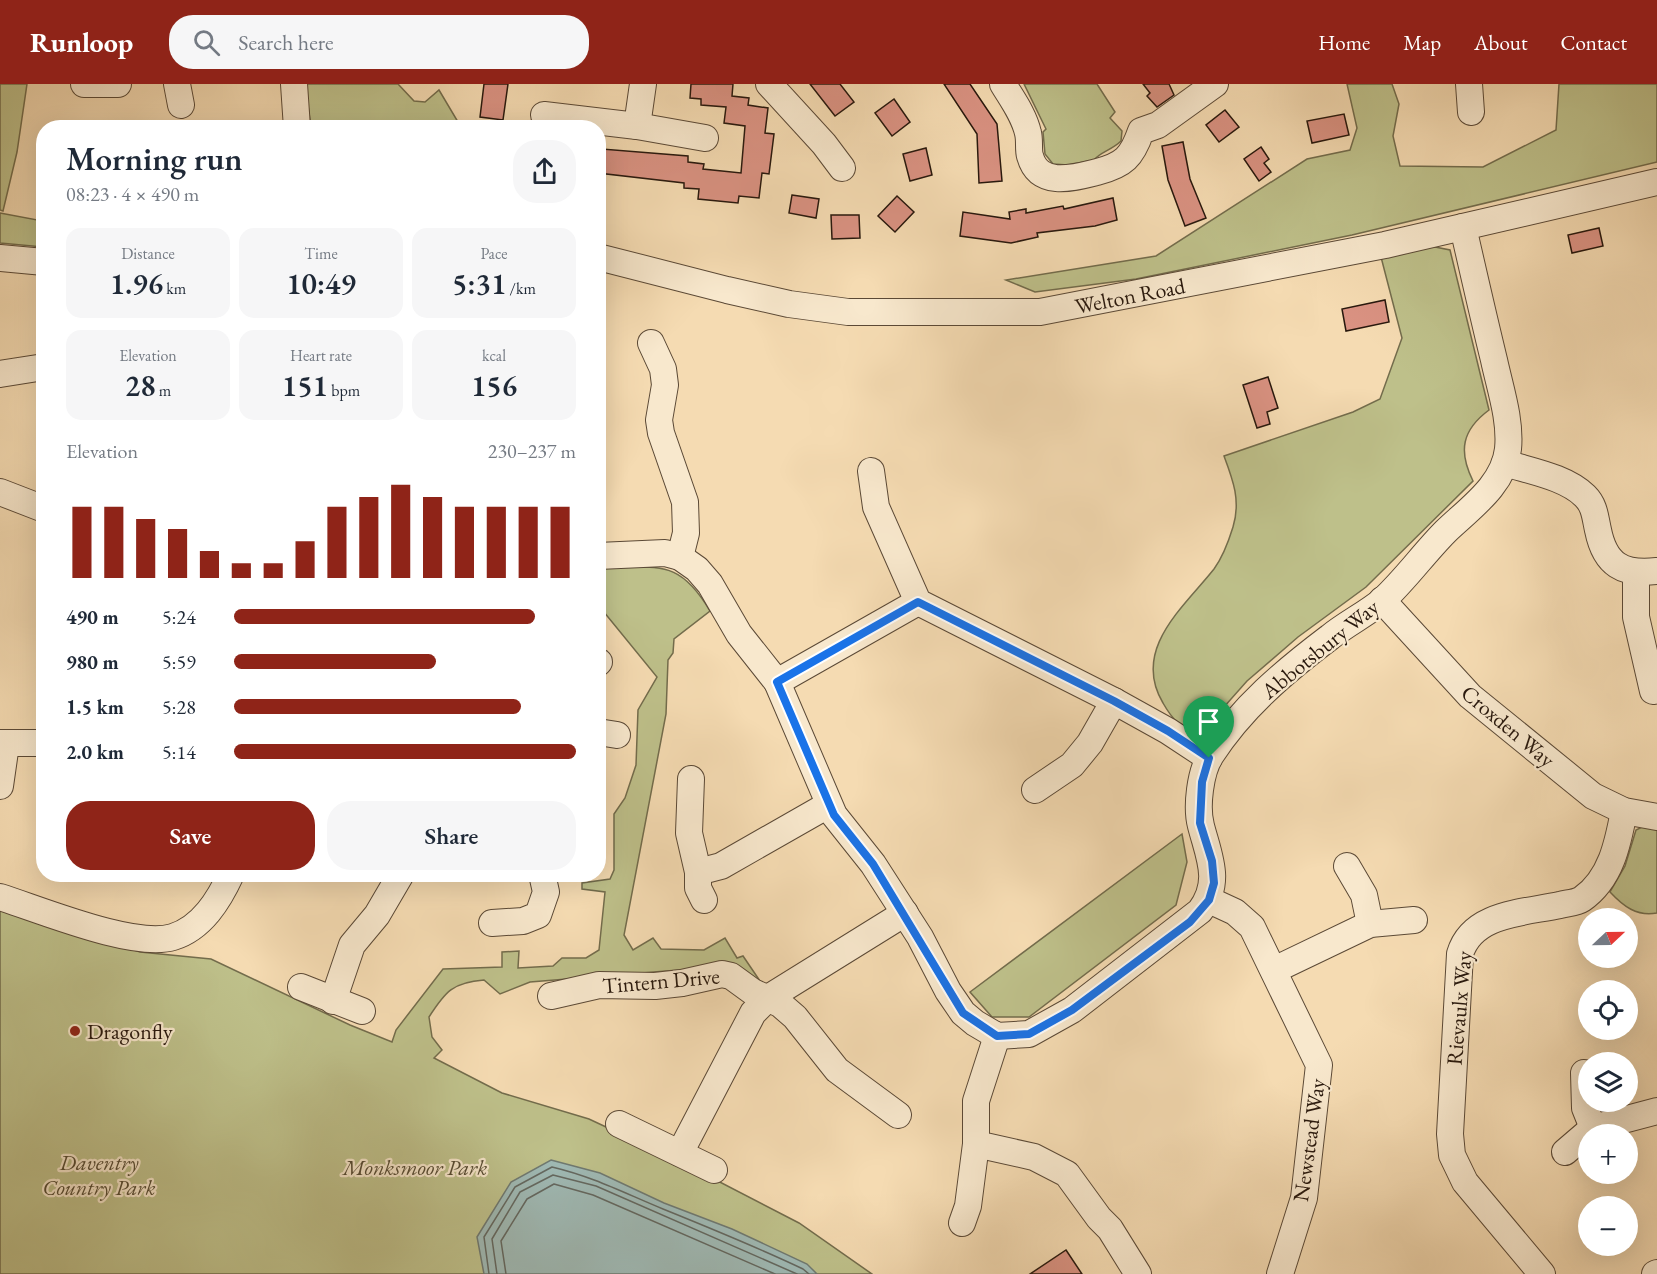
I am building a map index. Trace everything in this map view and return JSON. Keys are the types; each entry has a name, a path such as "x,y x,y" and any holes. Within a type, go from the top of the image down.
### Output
{"street":[{"path":"84,84 118,84"},
{"path":"294,84 296,120"},
{"path":"637,126 643,84"},
{"path":"769,84 824,144 846,172"},
{"path":"1003,84 1017,106 1028,133 1030,157 1041,174 1056,180 1108,169 1128,159 1142,131 1166,120 1215,84"},
{"path":"1469,84 1471,112"},
{"path":"544,115 586,120"},
{"path":"606,122 705,138"},
{"name":"Welton Road","path":"606,258 789,304 848,312 1041,312 1258,272 1657,182"},
{"path":"1462,227 1503,398 1508,448 1505,463 1565,483 1583,494 1593,505 1606,553 1617,566 1647,572 1636,617 1649,639 1653,690"},
{"path":"0,258 36,261"},
{"path":"651,343 663,369 664,385 659,420 661,433 685,502 686,534 680,557"},
{"path":"0,374 36,368"},
{"name":"Abbotsbury Way","path":"1209,900 1214,883 1212,861 1200,823 1202,782 1209,758 1234,722 1271,684 1330,636 1382,600 1447,530 1479,502 1505,463"},
{"path":"871,471 876,507 918,602 1114,701 1168,731 1209,758"},
{"path":"0,492 5,496 36,506"},
{"path":"606,556 665,553 680,557 697,569 710,584 739,634 777,682 828,805 873,864 905,913 963,1013 997,1036 1029,1034 1072,1010 1190,922 1209,900"},
{"name":"Croxden Way","path":"1382,600 1470,696 1593,796 1623,811 1657,817"},
{"path":"777,682 918,602"},
{"path":"1035,790 1072,765 1090,743 1114,701"},
{"path":"0,786 3,743 36,743"},
{"path":"691,779 689,833 698,872 698,888 704,900"},
{"path":"698,872 721,866 828,805"},
{"name":"Rievaulx Way","path":"1542,1274 1466,1182 1452,1155 1450,1134 1460,954 1465,939 1480,925 1500,918 1580,900 1597,885 1608,869 1618,841 1623,811"},
{"path":"1347,866 1364,895 1370,924"},
{"path":"0,897 146,940 174,937 204,918 221,896 227,882"},
{"path":"333,1001 352,945 377,915 396,882"},
{"path":"492,923 523,921 538,915 546,892 544,882"},
{"name":"Newstead Way","path":"1209,900 1236,912 1252,927 1319,1065 1304,1198 1281,1274"},
{"path":"680,1153 753,1013 768,998 905,913"},
{"path":"1274,970 1370,924 1414,920"},
{"name":"Tintern Drive","path":"551,996 599,985 682,983 722,974 731,976 753,992 780,1004 795,1017 837,1070 898,1115"},
{"path":"301,987 362,1011"},
{"path":"962,1222 968,1206 976,1144 976,1101 997,1036"},
{"path":"1608,1124 1657,1111"},
{"path":"619,1124 714,1170"},
{"path":"1565,1152 1578,1141"},
{"path":"976,1144 1034,1157 1067,1174 1110,1229 1138,1274"}],"green space":[{"path":"0,84 27,84 17,152 3,211 0,210"},
{"path":"305,84 398,84 414,101 425,102 439,90 457,120 310,120"},
{"path":"1024,84 1097,84 1115,112 1110,118 1122,131 1121,141 1094,160 1068,165 1053,164 1045,154 1043,132 1046,129"},
{"path":"1347,84 1392,84 1399,104 1393,136 1400,166 1483,167 1556,130 1559,84 1657,84 1657,162 1352,235 1136,279 1035,292 1006,280 1156,256 1307,159 1350,150 1357,128"},
{"path":"0,213 36,220 36,246 0,243"},
{"path":"1430,246 1450,250 1489,410 1473,425 1465,442 1465,460 1473,481 1366,587 1298,637 1247,681 1200,734 1187,729 1174,719 1163,703 1155,683 1153,665 1157,647 1165,630 1214,569 1231,532 1236,499 1224,456 1353,412 1380,399 1402,338 1381,257"},
{"name":"Monksmoor Park","path":"606,566 650,567 675,573 687,581 710,611 674,639 673,653 668,660 666,714 624,935 633,950 653,938 661,949 704,950 725,938 737,958 743,956 760,981 691,969 530,982 500,994 484,980 473,981 451,990 429,1017 432,1037 442,1050 434,1058 502,1093 589,1119 685,1164 799,1223 872,1274 0,1274 0,908 140,952 211,959 350,1025 392,1042 396,1030 443,969 502,967 502,952 519,951 518,968 553,966 562,958 586,958 599,950 605,892 582,889 582,883 606,882 614,870 614,814 625,798 636,765 638,710 657,677 606,615"},
{"path":"1644,826 1657,828 1657,913 1638,912 1638,908 1629,908 1610,892 1625,866 1636,830"},
{"path":"1182,834 1187,862 1176,905 1029,1017 992,1017 970,992"}],"water":[{"path":"551,1160 600,1173 664,1203 732,1229 807,1264 817,1274 484,1274 477,1237 511,1182"}],"building":[{"path":"484,84 508,84 503,120 480,117"},
{"path":"691,84 733,84 732,96 749,98 748,105 768,108 765,133 774,134 769,174 762,173 759,198 739,196 738,203 698,199 699,189 684,188 684,183 606,174 606,149 688,156 688,162 704,164 703,169 741,173 745,126 724,123 726,107 701,105 701,99 690,98"},
{"path":"810,84 840,84 854,102 835,116"},
{"path":"944,84 970,84 997,124 1002,181 979,183 977,134"},
{"path":"1143,84 1169,84 1174,95 1157,107 1147,96 1150,93"},
{"path":"894,99 910,122 892,136 875,113"},
{"path":"1225,110 1239,127 1219,142 1206,125"},
{"path":"1344,114 1349,135 1312,143 1307,121"},
{"path":"1183,142 1190,179 1206,218 1185,226 1168,180 1162,146"},
{"path":"1261,147 1269,159 1264,163 1271,172 1259,181 1244,159"},
{"path":"926,148 932,175 910,181 903,154"},
{"path":"792,195 819,199 816,218 789,213"},
{"path":"897,196 914,212 895,232 878,216"},
{"path":"1113,198 1117,220 1095,226 1037,233 1038,237 1011,243 960,236 963,212 1010,219 1009,212 1026,209 1026,213 1063,206 1064,209"},
{"path":"831,215 859,215 860,238 832,239"},
{"path":"1599,228 1603,246 1572,253 1568,235"},
{"path":"1385,300 1389,322 1346,331 1342,309"},
{"path":"1268,377 1278,408 1267,412 1270,424 1257,428 1243,385"},
{"path":"1066,1250 1082,1274 1030,1274"}],"place":[{"name":"Dragonfly","path":"75,1031"}],"route":[{"path":"918,602 1114,701 1168,731 1209,758 1202,782 1200,823 1212,861 1214,883 1209,900 1190,922 1072,1010 1029,1034 997,1036 963,1013 948,991 920,937 873,864 834,815 808,759 777,682 918,602"}],"park label":[{"name":"Daventry Country Park","path":"99,1174"}]}
